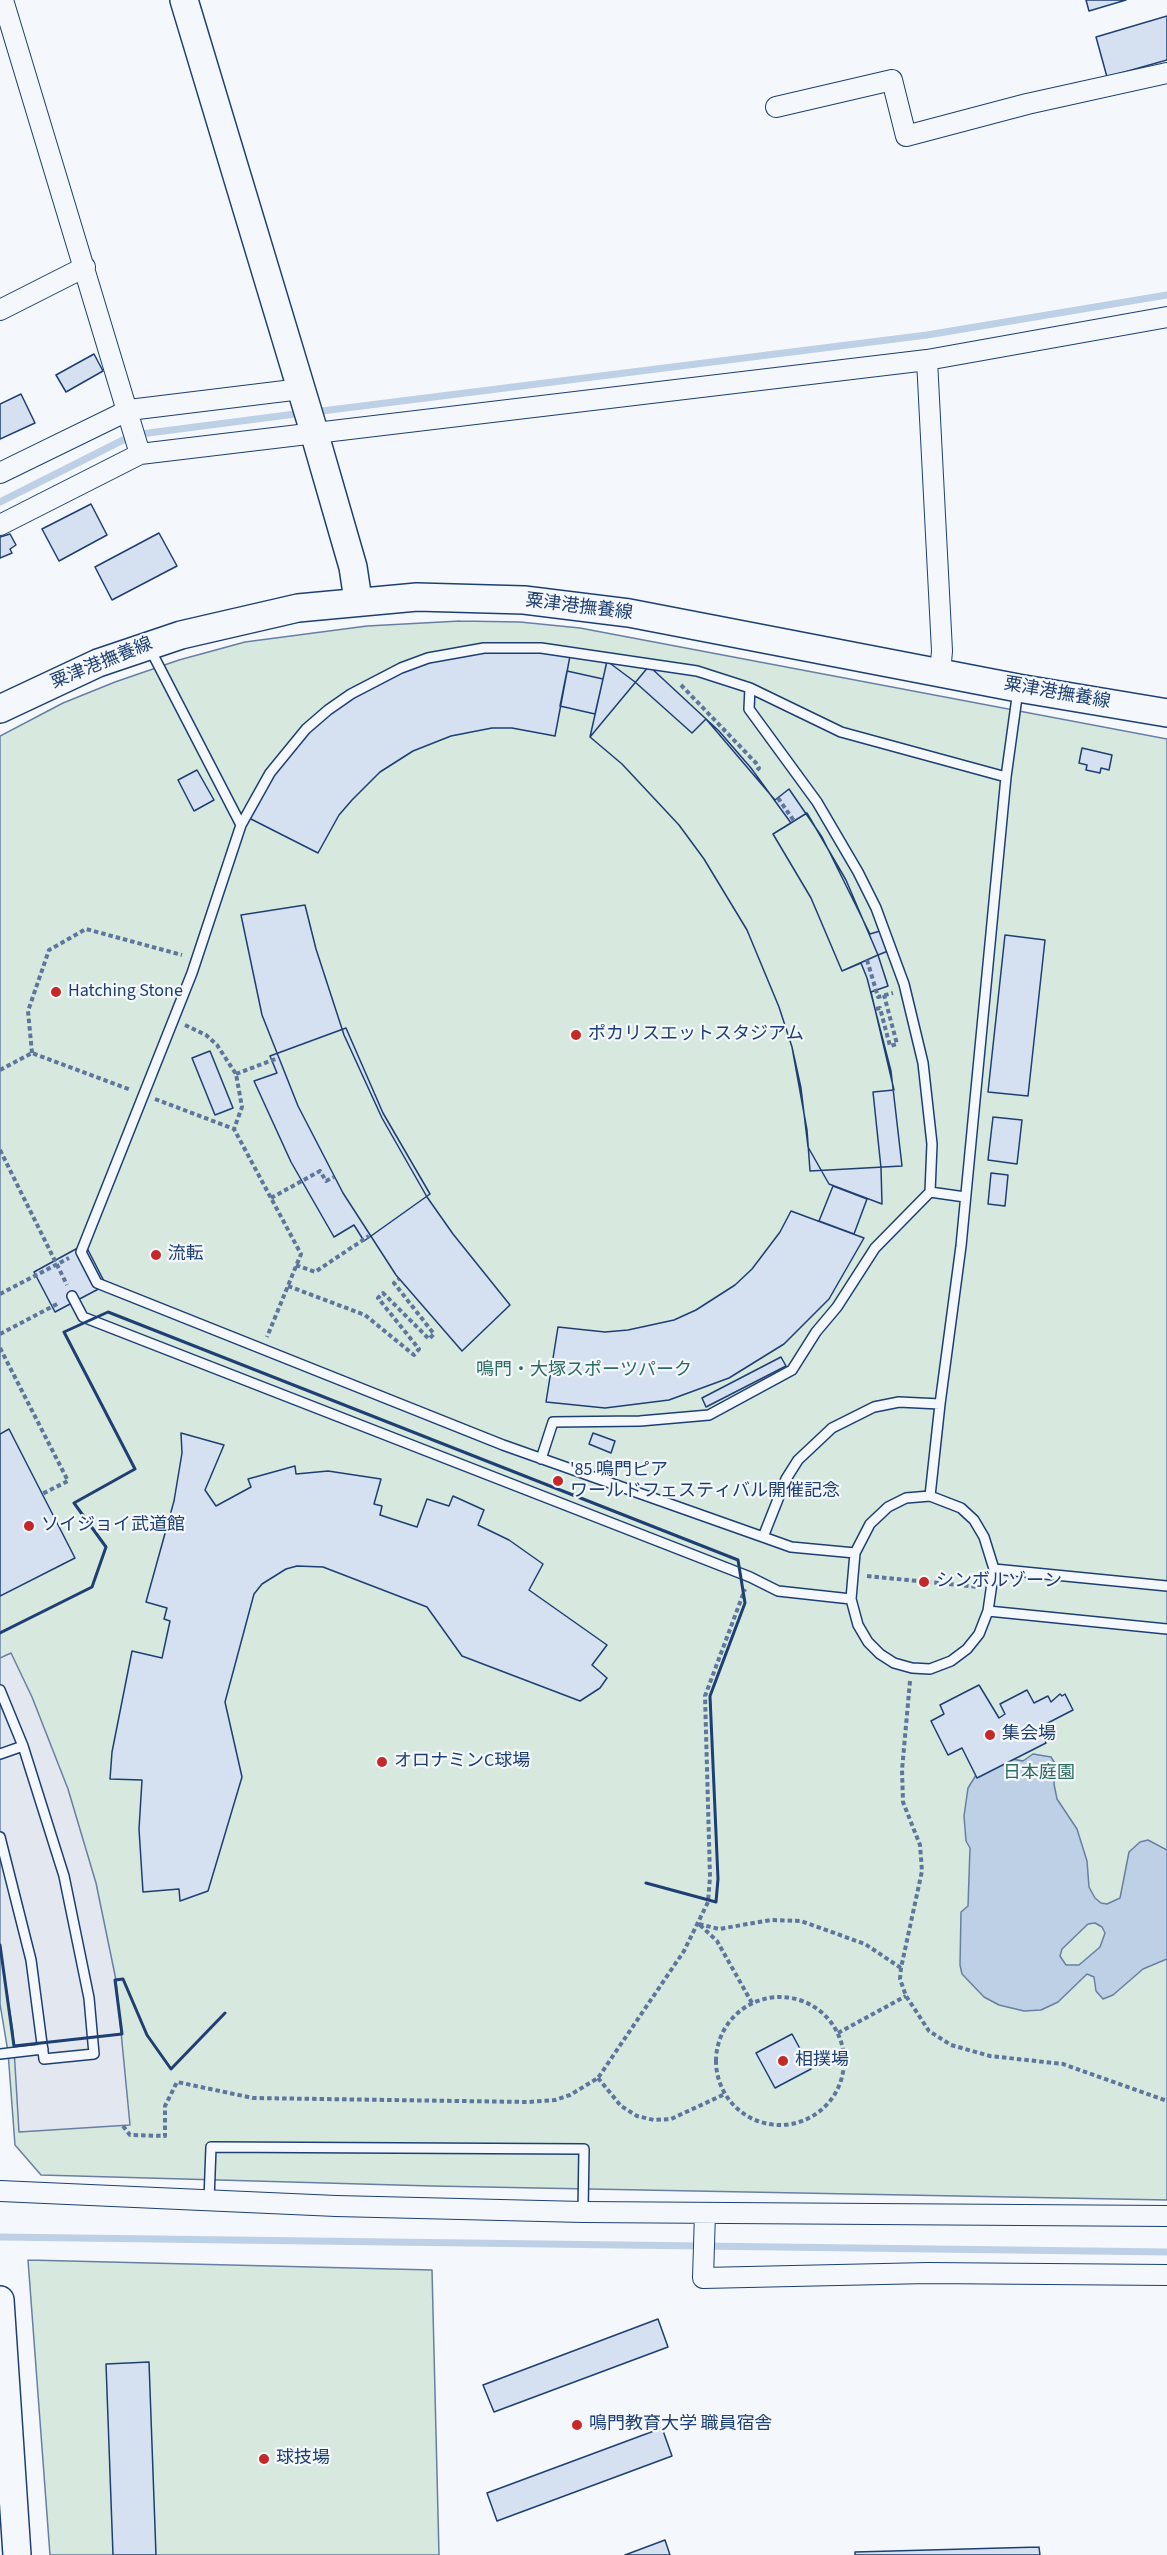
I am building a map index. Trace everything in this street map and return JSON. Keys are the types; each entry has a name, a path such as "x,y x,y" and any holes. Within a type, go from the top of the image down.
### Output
{"main road":[{"path":"184,0 353,567 358,600"},
{"name":"粟津港撫養線","path":"0,709 87,668 148,644 250,617 358,600 417,597 535,601 628,613 1018,688 1167,713"},
{"path":"0,2300 18,2555"}],"street":[{"path":"3,0 8,47 85,267 130,413 139,451"},
{"path":"776,108 892,80 906,136 1027,104 1167,73"},
{"path":"0,310 85,267"},
{"path":"0,525 139,451 927,360 1167,317"},
{"path":"927,360 942,651 940,673"},
{"path":"0,474 130,413 302,392"},
{"path":"0,2191 583,2212 1167,2216"},
{"path":"705,2213 703,2278 928,2273 1167,2275"}],"lane":[{"path":"148,644 242,825"},
{"path":"855,1553 791,1547 541,1459 97,1283 81,1252 197,958 242,825 270,773 313,723 351,694 375,680 428,658 484,648 541,648 697,671 750,688 842,732 1006,777"},
{"path":"541,1459 553,1422 640,1421 709,1415 792,1370 875,1248 930,1192 932,1144 923,1063 906,990 891,946 839,836 817,802 749,710 750,688"},
{"path":"930,1496 965,1197 1006,777 1018,688"},
{"path":"930,1192 965,1197"},
{"path":"72,1296 83,1317 750,1577 778,1591 852,1599"},
{"path":"763,1537 786,1479 798,1460 832,1428 874,1407 899,1402 940,1404"},
{"path":"930,1496 961,1508 974,1520 984,1537 994,1569 988,1611 979,1634 967,1649 951,1661 930,1669 912,1668 894,1663 868,1642 858,1625 852,1599 855,1553 870,1524 888,1507 906,1498 930,1496"},
{"path":"994,1569 1167,1586"},
{"path":"988,1611 1167,1629"},
{"path":"0,1690 23,1746 64,1876 88,1998 94,2054 44,2059 31,1960 1,1841"},
{"path":"0,1754 23,1746"},
{"path":"0,2054 43,2049"},
{"path":"209,2200 211,2147 584,2149 583,2212"}],"path":[{"path":"680,684 756,763 759,768 754,772"},
{"path":"778,798 794,821"},
{"path":"32,1053 28,1011 49,950 86,929 197,958"},
{"path":"867,960 876,990"},
{"path":"876,1009 880,1008 890,1046 897,1044 884,995"},
{"path":"173,1020 206,1035 217,1045 236,1074 242,1107 234,1129"},
{"path":"0,1070 32,1053 234,1129 301,1254 262,1349"},
{"path":"236,1074 278,1058"},
{"path":"0,1150 72,1296 0,1334"},
{"path":"271,1198 320,1171 326,1181 333,1177"},
{"path":"296,1265 315,1272 369,1236"},
{"path":"0,1294 81,1252"},
{"path":"288,1286 365,1316 414,1355 419,1349 378,1298 383,1293 429,1339 434,1334 394,1283 399,1279"},
{"path":"0,1348 69,1481 42,1494"},
{"path":"854,1575 991,1588"},
{"path":"123,2126 130,2135 165,2136 165,2106 177,2082 253,2098 528,2102 562,2097 585,2087 598,2078 699,1924 708,1902 710,1877 705,1696 750,1577"},
{"path":"912,1668 902,1770 903,1802 920,1845 922,1871 901,1968 900,1979 906,1995 929,2031 951,2045 990,2056 1063,2064 1167,2101"},
{"path":"699,1924 719,1929 771,1920 801,1921 865,1944 901,1968"},
{"path":"699,1924 717,1941 752,2003"},
{"path":"838,2032 906,1995"},
{"path":"770,1998 791,1998 811,2004 827,2017 838,2032 844,2053 844,2072 838,2091 826,2107 810,2118 791,2125 772,2125 753,2120 737,2109 725,2094 717,2074 717,2054 722,2034 734,2017 752,2003 770,1998"},
{"path":"598,2078 621,2106 638,2116 654,2120 671,2119 725,2094"}],"green space":[{"name":"鳴門・大塚スポーツパーク","path":"460,621 520,622 580,628 1167,739 1167,2200 432,2186 41,2175 15,2145 8,2052 0,2004 0,736 63,703 115,682 179,660 245,642 367,626"},
{"name":"球技場","path":"28,2260 432,2270 439,2555 50,2555"}],"shaded area":[{"path":"11,1653 32,1697 68,1789 96,1883 116,1980 130,2125 19,2132 13,2032 0,1947 0,1658"}],"water":[{"path":"1033,1754 1051,1757 1056,1765 1054,1784 1057,1799 1077,1829 1087,1861 1089,1887 1101,1903 1107,1904 1120,1898 1129,1852 1140,1842 1148,1840 1167,1850 1167,1959 1143,1969 1113,1995 1103,1999 1096,1991 1094,1977 1087,1974 1058,2002 1041,2010 1024,2011 999,2005 984,1997 962,1974 960,1965 961,1912 968,1906 970,1848 966,1841 964,1816 968,1788 978,1772 1012,1759 1023,1761","holes":["1095,1923 1102,1927 1105,1933 1100,1947 1079,1965 1066,1965 1060,1956 1062,1949 1088,1924"]}],"building":[{"path":"1086,0 1126,0 1089,11"},
{"path":"1167,16 1167,60 1107,77 1096,37"},
{"path":"94,354 103,371 66,392 56,375"},
{"path":"21,394 35,423 0,439 0,404"},
{"path":"91,504 107,535 59,561 42,529"},
{"path":"159,533 177,566 112,600 95,567"},
{"path":"10,534 16,545 10,549 12,553 0,558 0,537"},
{"path":"514,650 570,656 555,736 512,728 492,728 451,736 413,751 380,772 352,800 339,815 318,853 249,818 275,770 311,729 354,695 403,670 457,654"},
{"path":"607,661 635,682 692,733 706,719 775,800 789,789 822,837 870,934 880,931 888,951 878,955 888,986 871,992 894,1090 873,1092 881,1168 882,1204 829,1184 808,1147 801,1088 792,1047 779,1007 747,930 704,859 679,825 622,764 590,737"},
{"path":"649,666 719,731 751,768 791,823 773,834 811,898 842,971 861,963 867,978 891,1071 902,1166 810,1171 807,1130 792,1047 779,1007 747,930 704,859 679,825 622,764 590,737"},
{"path":"567,671 603,679 595,714 560,706"},
{"path":"1082,748 1112,755 1109,770 1101,768 1100,773 1086,770 1087,765 1079,763"},
{"path":"197,770 214,800 194,811 178,780"},
{"path":"807,813 846,880 878,955 842,971 811,898 773,834"},
{"path":"305,905 316,949 344,1035 382,1118 427,1197 453,1234 510,1305 462,1351 396,1275 343,1193 298,1106 262,1015 241,915"},
{"path":"1005,935 1045,940 1028,1096 988,1092"},
{"path":"346,1028 383,1113 430,1194 364,1241 354,1225 334,1237 291,1162 254,1081 277,1073 270,1056"},
{"path":"210,1051 233,1108 215,1115 192,1058"},
{"path":"993,1117 1022,1120 1017,1164 988,1160"},
{"path":"991,1173 1008,1175 1005,1206 988,1204"},
{"path":"833,1186 867,1199 854,1234 819,1221"},
{"path":"791,1211 864,1238 829,1299 784,1344 729,1378 669,1400 605,1408 546,1402 558,1327 605,1332 628,1330 674,1320 696,1310 735,1285 752,1269 780,1232"},
{"path":"85,1244 106,1285 55,1312 34,1272"},
{"path":"781,1357 786,1366 706,1407 702,1398"},
{"name":"ソイジョイ武道館","path":"9,1429 75,1558 0,1596 0,1434"},
{"path":"181,1433 224,1445 205,1490 216,1506 251,1487 248,1479 295,1466 296,1474 328,1471 381,1479 374,1504 382,1506 380,1515 417,1527 427,1499 449,1506 453,1496 484,1510 478,1525 509,1540 543,1564 529,1590 607,1645 592,1665 607,1678 600,1688 580,1701 462,1656 427,1607 323,1567 297,1566 286,1569 262,1584 254,1594 225,1702 242,1777 208,1891 180,1901 179,1889 143,1892 139,1829 142,1780 110,1779 112,1752 132,1651 162,1658 170,1621 164,1619 167,1608 146,1602 174,1501 182,1453"},
{"path":"593,1433 615,1441 611,1453 589,1444"},
{"name":"集会場","path":"979,1685 999,1718 1005,1714 1000,1704 1027,1690 1034,1703 1048,1696 1051,1702 1060,1694 1062,1696 1065,1694 1073,1710 1038,1728 1046,1743 977,1778 962,1748 948,1755 931,1721 944,1714 940,1705"},
{"name":"相撲場","path":"792,2034 811,2069 775,2088 756,2053"},
{"path":"658,2319 668,2347 494,2412 483,2385"},
{"path":"149,2362 156,2555 113,2555 106,2364"},
{"path":"662,2428 672,2456 497,2521 487,2493"},
{"path":"665,2540 670,2555 625,2555"},
{"path":"1039,2547 1040,2555 855,2555 855,2552"}],"waterway":[{"path":"314,412 927,335 1167,295"},
{"path":"0,502 133,435 303,413"},
{"path":"0,2237 1167,2252"}],"wall":[{"path":"0,1633 92,1587 106,1547 74,1503 135,1469 64,1332 108,1312 738,1560 745,1603 710,1696 718,1879 716,1902 646,1883"},
{"path":"0,1945 14,2046 122,2034 115,1980 123,1979 147,2035 171,2069 225,2013"}],"place":[{"name":"Hatching Stone","path":"56,992"},
{"name":"ポカリスエットスタジアム","path":"576,1035"},
{"name":"流転","path":"156,1255"},
{"name":"'85 鳴門ピア ワールドフェスティバル開催記念","path":"558,1481"},
{"name":"ソイジョイ武道館","path":"29,1526"},
{"name":"シンボルゾーン","path":"924,1582"},
{"name":"集会場","path":"990,1735"},
{"name":"オロナミンC球場","path":"382,1762"},
{"name":"相撲場","path":"783,2061"},
{"name":"鳴門教育大学 職員宿舎","path":"577,2425"},
{"name":"球技場","path":"264,2459"}],"park label":[{"name":"日本庭園","path":"1039,1774"}]}
